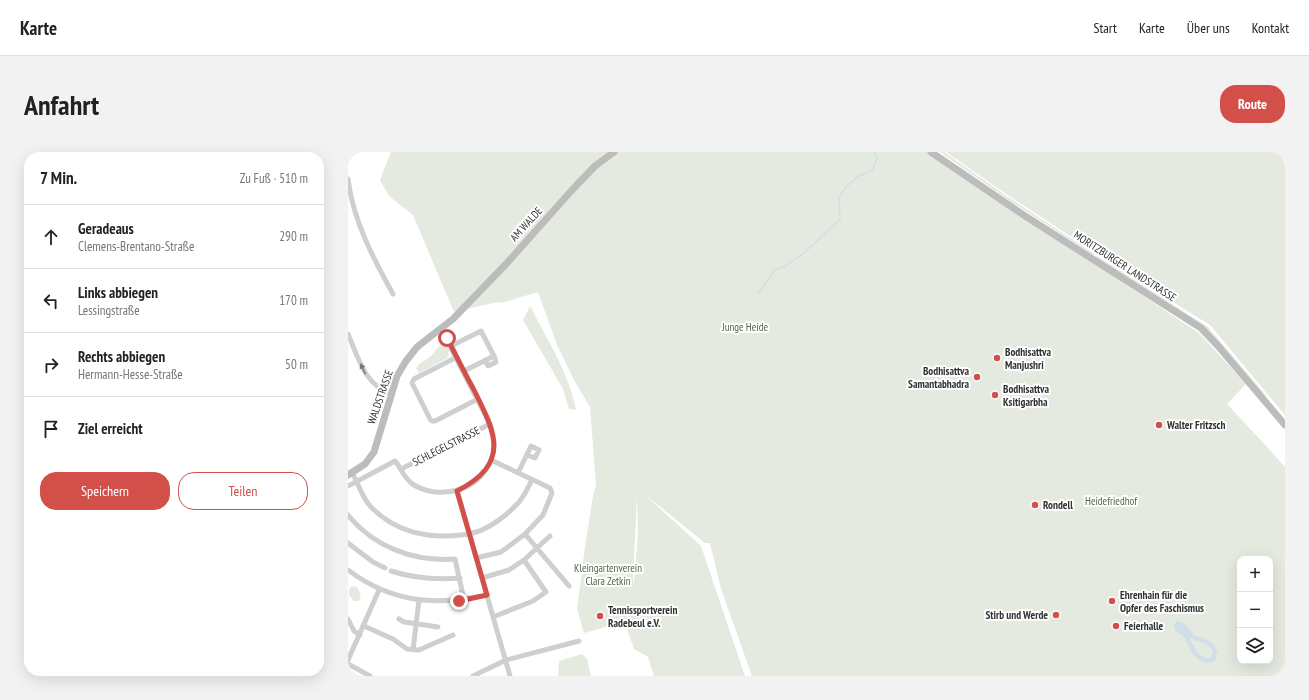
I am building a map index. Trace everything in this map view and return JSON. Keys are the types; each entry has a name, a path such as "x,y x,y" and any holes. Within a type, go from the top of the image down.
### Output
{"main road":[{"name":"AM WALDE","path":"458,314 507,263 595,166 614,152"},
{"name":"MORITZBURGER LANDSTRASSE","path":"931,152 1025,216 1201,328 1285,425"},
{"name":"WALDSTRASSE","path":"350,474 365,464 374,452 397,376 406,361 418,347 442,329 458,314"}],"street":[{"path":"348,179 351,200 370,251 393,294"},
{"path":"348,486 395,461 405,478 421,488 433,492 444,493 457,491 475,480 484,471 491,460 494,449 494,437 490,424 442,329"},
{"path":"451,346 481,331 494,356 464,371"},
{"path":"348,334 366,374 374,385 392,394"},
{"path":"457,357 414,379 412,383 432,421 435,421 478,399"},
{"name":"SCHLEGELSTRASSE","path":"401,469 490,424"},
{"path":"518,473 527,455"},
{"path":"476,558 500,552 525,534 543,515 552,493 552,490 491,460"},
{"path":"350,474 357,482 370,506 381,517 404,530 426,536 470,534 484,530 499,520 520,502 532,480"},
{"path":"457,491 510,676"},
{"path":"348,515 376,540 395,550 424,558 455,558 464,600"},
{"path":"525,534 569,586"},
{"path":"482,578 509,570 524,560 550,536"},
{"path":"348,543 373,562 385,568"},
{"path":"493,617 533,601 546,592 524,560"},
{"path":"348,570 379,590 406,598 433,602 464,600 487,595"},
{"path":"391,571 402,575 420,578 460,578"},
{"path":"348,660 379,590"},
{"path":"413,650 419,600"},
{"path":"348,619 354,631 360,635"},
{"path":"399,619 404,622 438,627"},
{"path":"364,626 393,639 407,649 413,650 419,650 453,635"},
{"path":"473,676 506,660 579,641"},
{"path":"348,664 370,676"}],"green space":[{"path":"391,152 929,152 1026,221 1080,254 1199,333 1246,384 1227,404 1285,467 1285,676 752,676 721,589 710,543 705,543 643,493 701,546 745,676 654,676 648,657 634,649 620,609 623,622 584,633 577,609 585,547 596,485 590,407 574,380 557,345 538,292 505,302 493,303 454,312 413,215 389,196 380,180","holes":["637,495 638,533 634,582"]},
{"path":"940,152 944,152 1094,255 1007,199"},
{"path":"946,152 1285,152 1285,415 1210,325 1134,278 1009,196"},
{"path":"1097,256 1208,327 1270,400 1253,384 1205,328 1096,258"},
{"path":"530,306 563,370 573,396 576,410 569,409 563,389 523,320"},
{"path":"441,344 446,344 450,351 448,352 449,357 419,373 416,368 432,355"},
{"path":"352,586 357,587 359,591 359,601 354,601 349,595 349,589"},
{"path":"582,654 587,659 591,676 558,676 559,661"}],"shaded area":[{"path":"1178,621 1185,624 1195,636 1194,639 1190,637 1187,641 1175,630 1175,624"}],"waterway":[{"path":"758,294 775,270 784,267 803,254 840,219 839,198 845,188 858,176 868,173 873,169 877,158 874,152"},
{"path":"1188,640 1198,656 1209,661 1213,659 1215,652 1212,646 1195,638"}],"place":[{"name":"Bodhisattva Manjushri","path":"997,358"},
{"name":"Bodhisattva Samantabhadra","path":"977,377"},
{"name":"Bodhisattva Ksitigarbha","path":"995,395"},
{"name":"Walter Fritzsch","path":"1159,425"},
{"name":"Rondell","path":"1035,505"},
{"name":"Ehrenhain für die Opfer des Faschismus","path":"1112,601"},
{"name":"Stirb und Werde","path":"1056,615"},
{"name":"Tennissportverein Radebeul e.V.","path":"600,616"},
{"name":"Feierhalle","path":"1116,626"}],"route":[{"path":"447,338 487,417 494,437 494,449 491,460 484,471 467,486 457,491 487,595 459,601"}],"park label":[{"name":"Junge Heide","path":"745,327"},
{"name":"Heidefriedhof","path":"1111,501"},
{"name":"Kleingartenverein Clara Zetkin","path":"608,574"}]}
